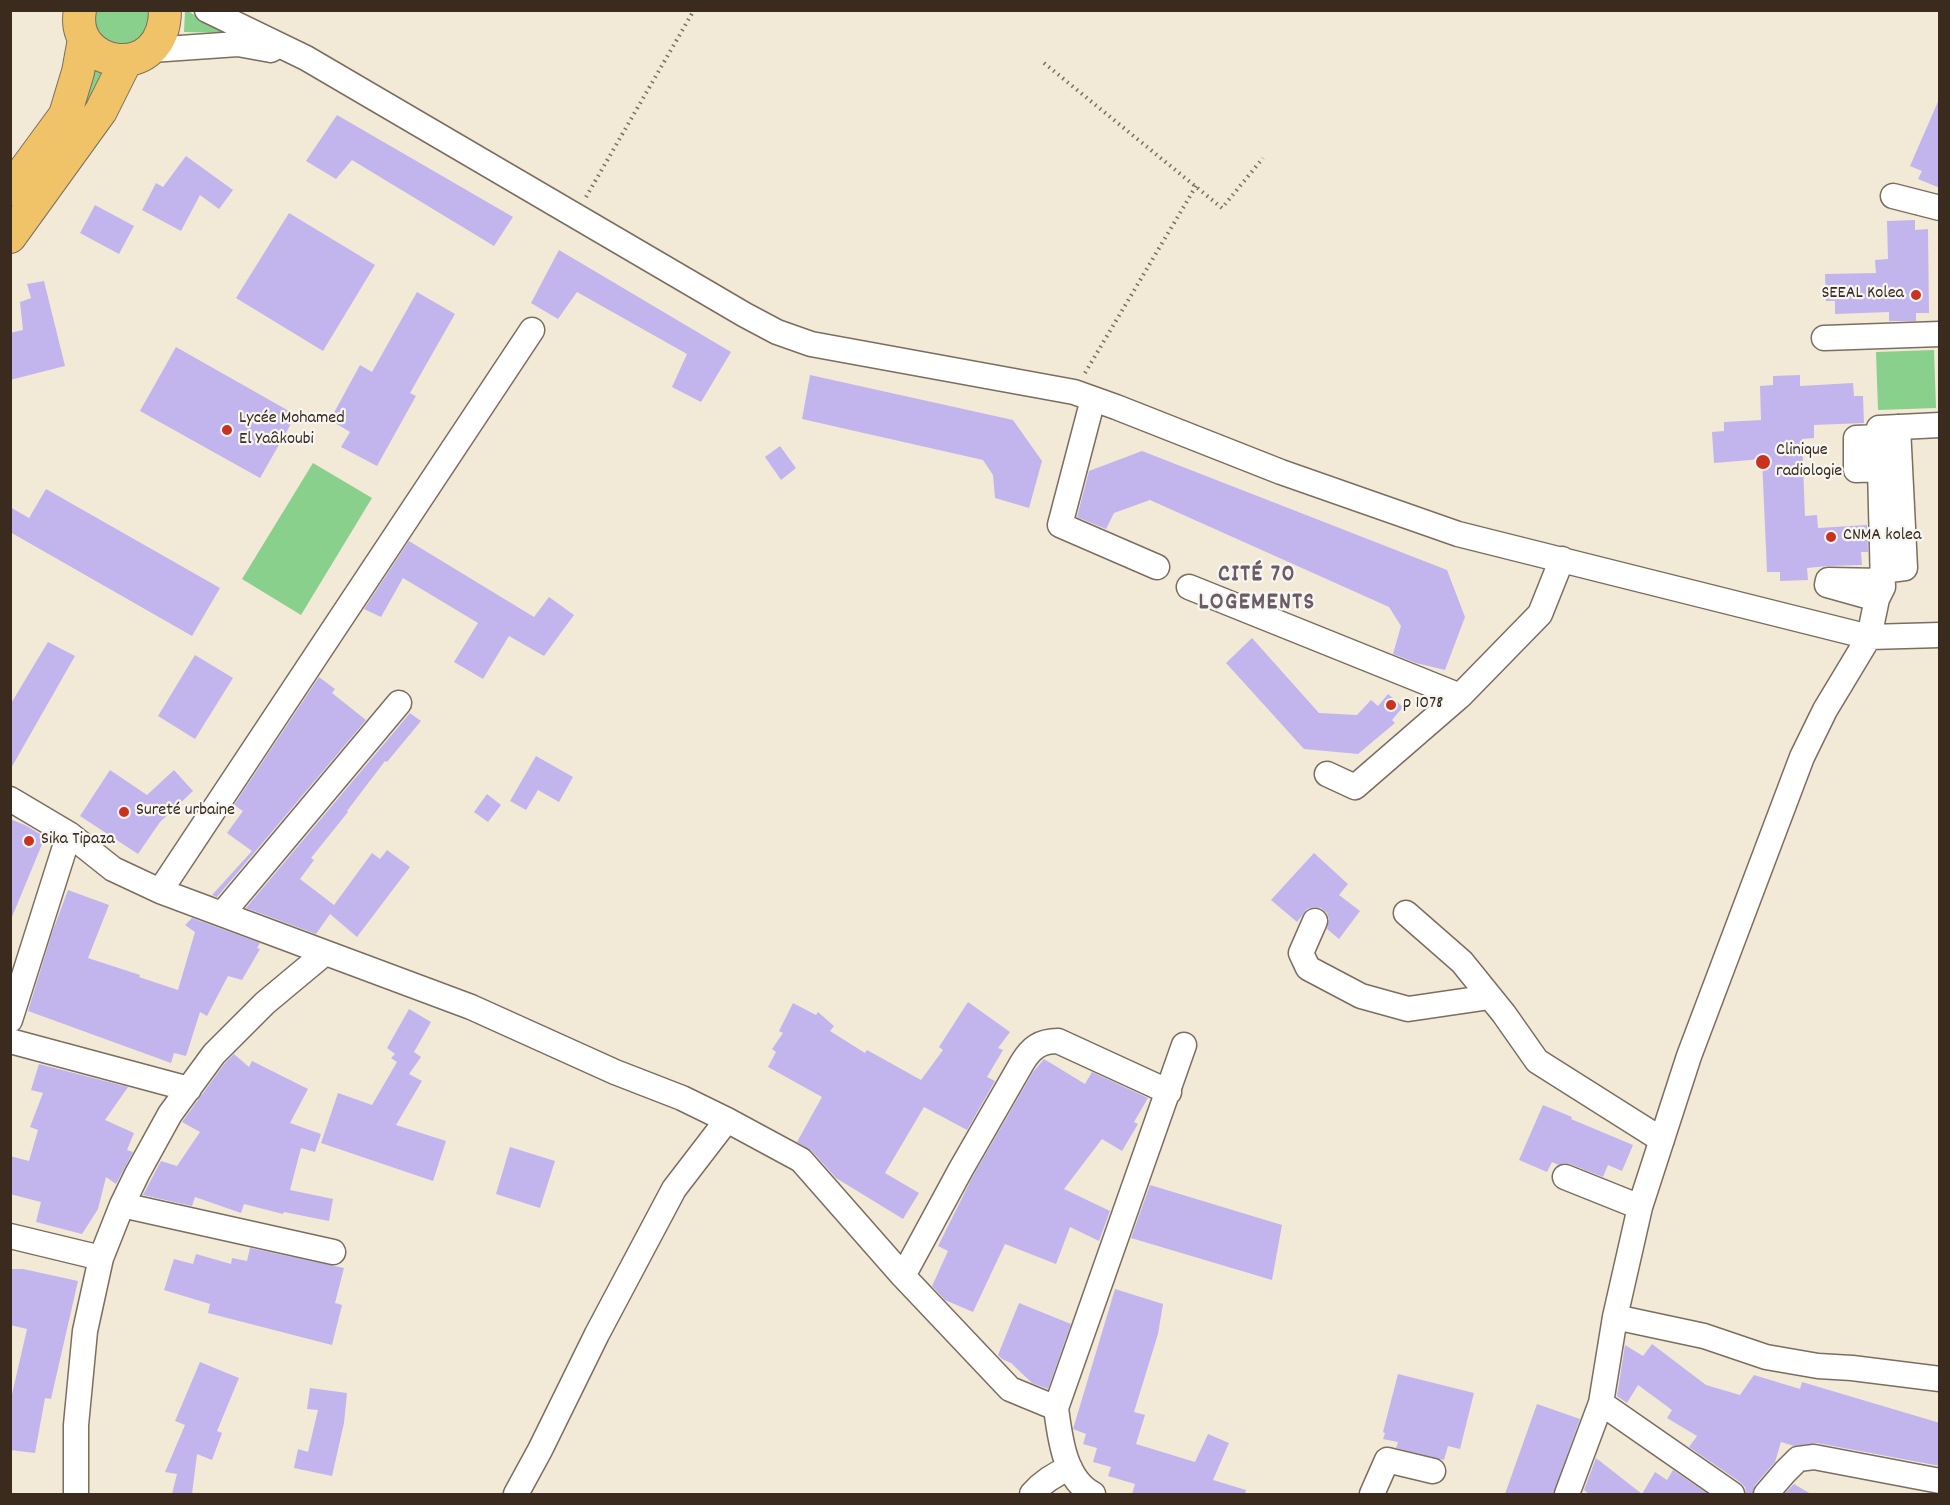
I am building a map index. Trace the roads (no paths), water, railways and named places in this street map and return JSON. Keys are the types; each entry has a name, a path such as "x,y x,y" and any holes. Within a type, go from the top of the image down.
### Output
{"main road":[{"path":"10,237 138,56 160,39 165,25 165,10"},
{"path":"80,18 92,48 102,56 113,60 138,56"},
{"path":"10,190 65,116 78,72 80,18"}],"street":[{"path":"207,10 306,58 745,315 788,336 811,344 1083,396 1281,472 1458,534 1869,637 1940,635"},
{"path":"138,56 238,44 306,58"},
{"path":"1893,196 1940,208"},
{"path":"160,891 532,330"},
{"path":"1824,338 1940,334"},
{"path":"1083,396 1060,525 1157,567"},
{"path":"1888,432 1940,425"},
{"path":"1576,1491 1601,1403 1615,1317 1640,1207 1689,1056 1802,757 1826,710 1869,637 1881,583 1880,469 1888,432"},
{"path":"1881,583 1905,568 1888,432"},
{"path":"1326,774 1356,787 1460,696 1540,614 1562,560"},
{"path":"1189,587 1460,696"},
{"path":"222,914 399,703"},
{"path":"10,799 69,834 113,869 160,891 471,1007 615,1072 682,1098 801,1160 903,1276 1010,1389 1056,1408"},
{"path":"10,1020 69,834"},
{"path":"1406,913 1462,962 1504,1014 1537,1061 1662,1140"},
{"path":"1315,921 1301,953 1308,968 1361,996 1408,1009 1490,997"},
{"path":"76,1494 75,1425 85,1331 101,1258 122,1205 170,1114 214,1054 265,1003 325,953"},
{"path":"10,1041 189,1089"},
{"path":"903,1276 1000,1101 1028,1053 1037,1045 1047,1041 1058,1041 1169,1092"},
{"path":"1093,1494 1086,1491 1070,1468 1061,1444 1056,1408 1184,1045"},
{"path":"516,1494 674,1189 727,1120"},
{"path":"1565,1177 1640,1207"},
{"path":"122,1205 333,1252"},
{"path":"10,1236 101,1258"},
{"path":"1615,1317 1704,1336 1766,1357 1791,1362 1940,1379"},
{"path":"1601,1403 1732,1494"},
{"path":"1766,1494 1798,1459 1814,1457 1940,1481"},
{"path":"1372,1494 1387,1460 1433,1471"},
{"path":"1032,1494 1041,1484 1057,1473 1070,1468"}],"place":[{"name":"SEEAL Kolea","path":"1916,295"},
{"name":"Lycée Mohamed El Yaâkoubi","path":"227,430"},
{"name":"Clinique radiologie","path":"1763,462"},
{"name":"CNMA kolea","path":"1831,537"},
{"name":"p 1078","path":"1391,705"},
{"name":"Sureté urbaine","path":"124,812"},
{"name":"Sika Tipaza","path":"29,841"}],"district":[{"name":"CITÉ 70 LOGEMENTS","path":"1257,591"}]}
